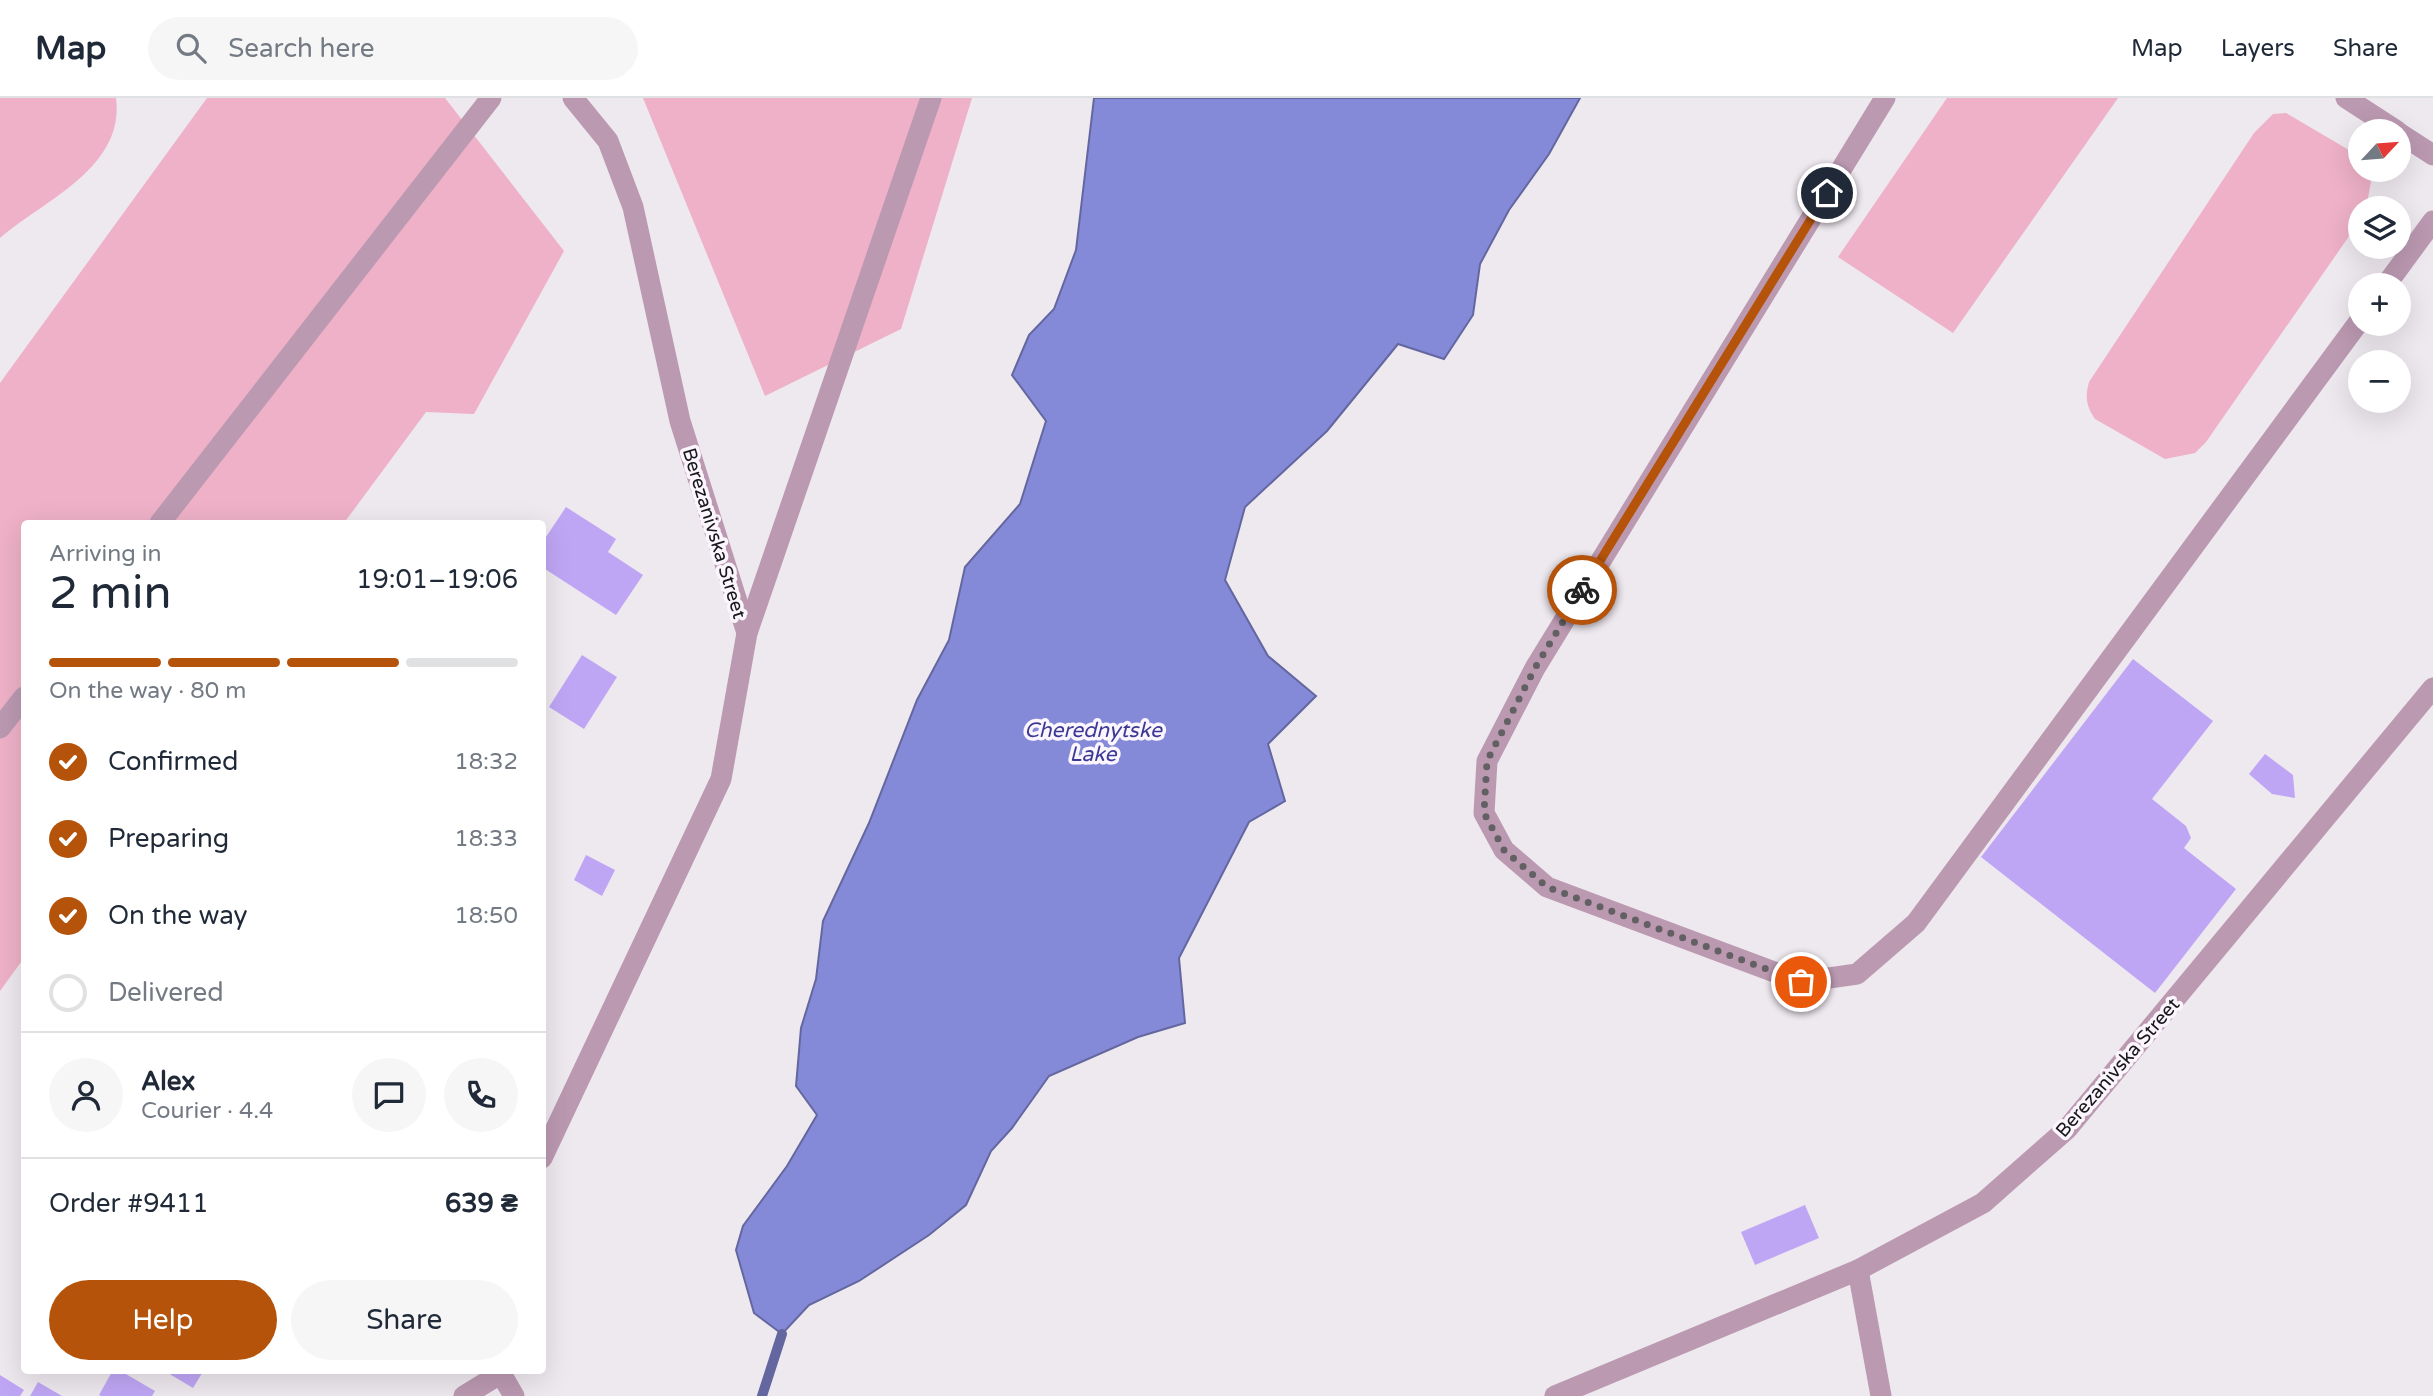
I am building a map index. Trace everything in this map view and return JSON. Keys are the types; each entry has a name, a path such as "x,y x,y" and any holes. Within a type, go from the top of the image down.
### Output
{"street":[{"path":"162,520 491,98"},
{"name":"Berezanivska Street","path":"546,1149 722,779 747,633 681,421 633,207 608,141 573,98"},
{"path":"747,633 931,98"},
{"path":"1885,98 1535,668 1487,761 1484,813 1504,850 1547,887 1801,982 1857,974 1916,923 2348,336"},
{"path":"2346,98 2378,119"},
{"path":"2412,141 2433,155"},
{"path":"2395,273 2433,221"},
{"name":"Berezanivska Street","path":"1555,1396 1858,1270 1983,1203 2067,1129 2433,688"},
{"path":"0,728 21,701"},
{"path":"1858,1270 1881,1396"},
{"path":"464,1396 496,1374"},
{"path":"500,1374 514,1396"}],"shaded area":[{"path":"0,98 116,98 115,123 108,144 95,163 78,180 0,238"},
{"path":"207,98 445,98 564,251 474,414 426,412 346,520 21,520 21,962 0,991 0,383"},
{"path":"643,98 972,98 901,329 765,396"},
{"path":"1947,98 2118,98 1953,333 1838,257"},
{"path":"2286,113 2348,149 2348,182 2371,182 2368,196 2348,196 2348,238 2206,442 2195,453 2165,459 2095,419 2087,401 2089,382 2254,133 2273,114"}],"water":[{"name":"Cherednytske Lake","path":"1094,98 1580,98 1549,154 1509,210 1480,264 1473,315 1444,359 1398,344 1327,431 1245,507 1225,580 1268,656 1316,696 1268,744 1285,801 1249,822 1179,958 1185,1023 1138,1037 1049,1076 1012,1128 991,1151 966,1205 929,1235 859,1281 809,1305 782,1334 754,1313 736,1250 743,1226 787,1166 817,1115 796,1086 801,1028 816,979 823,921 869,823 917,700 949,640 965,567 1020,504 1046,421 1012,375 1029,335 1054,309 1076,250"}],"building":[{"path":"566,507 616,539 608,552 643,575 616,615 546,570 546,537"},
{"path":"582,655 617,677 584,729 549,707"},
{"path":"2133,659 2213,721 2152,799 2186,826 2191,838 2184,848 2236,889 2155,993 1981,857"},
{"path":"2265,754 2293,775 2295,798 2272,794 2249,774"},
{"path":"586,855 615,870 602,896 574,880"},
{"path":"1805,1205 1819,1238 1755,1265 1741,1232"},
{"path":"111,1374 126,1374 155,1391 152,1396 99,1395"},
{"path":"170,1374 202,1374 193,1388"},
{"path":"0,1375 24,1390 20,1396 0,1396"},
{"path":"38,1382 62,1396 30,1396"}],"waterway":[{"path":"762,1396 782,1334"}],"way so far":[{"path":"1582,590 1535,668 1487,761 1484,813 1504,850 1547,887 1801,982"}],"route":[{"path":"1582,590 1827,193"}]}
